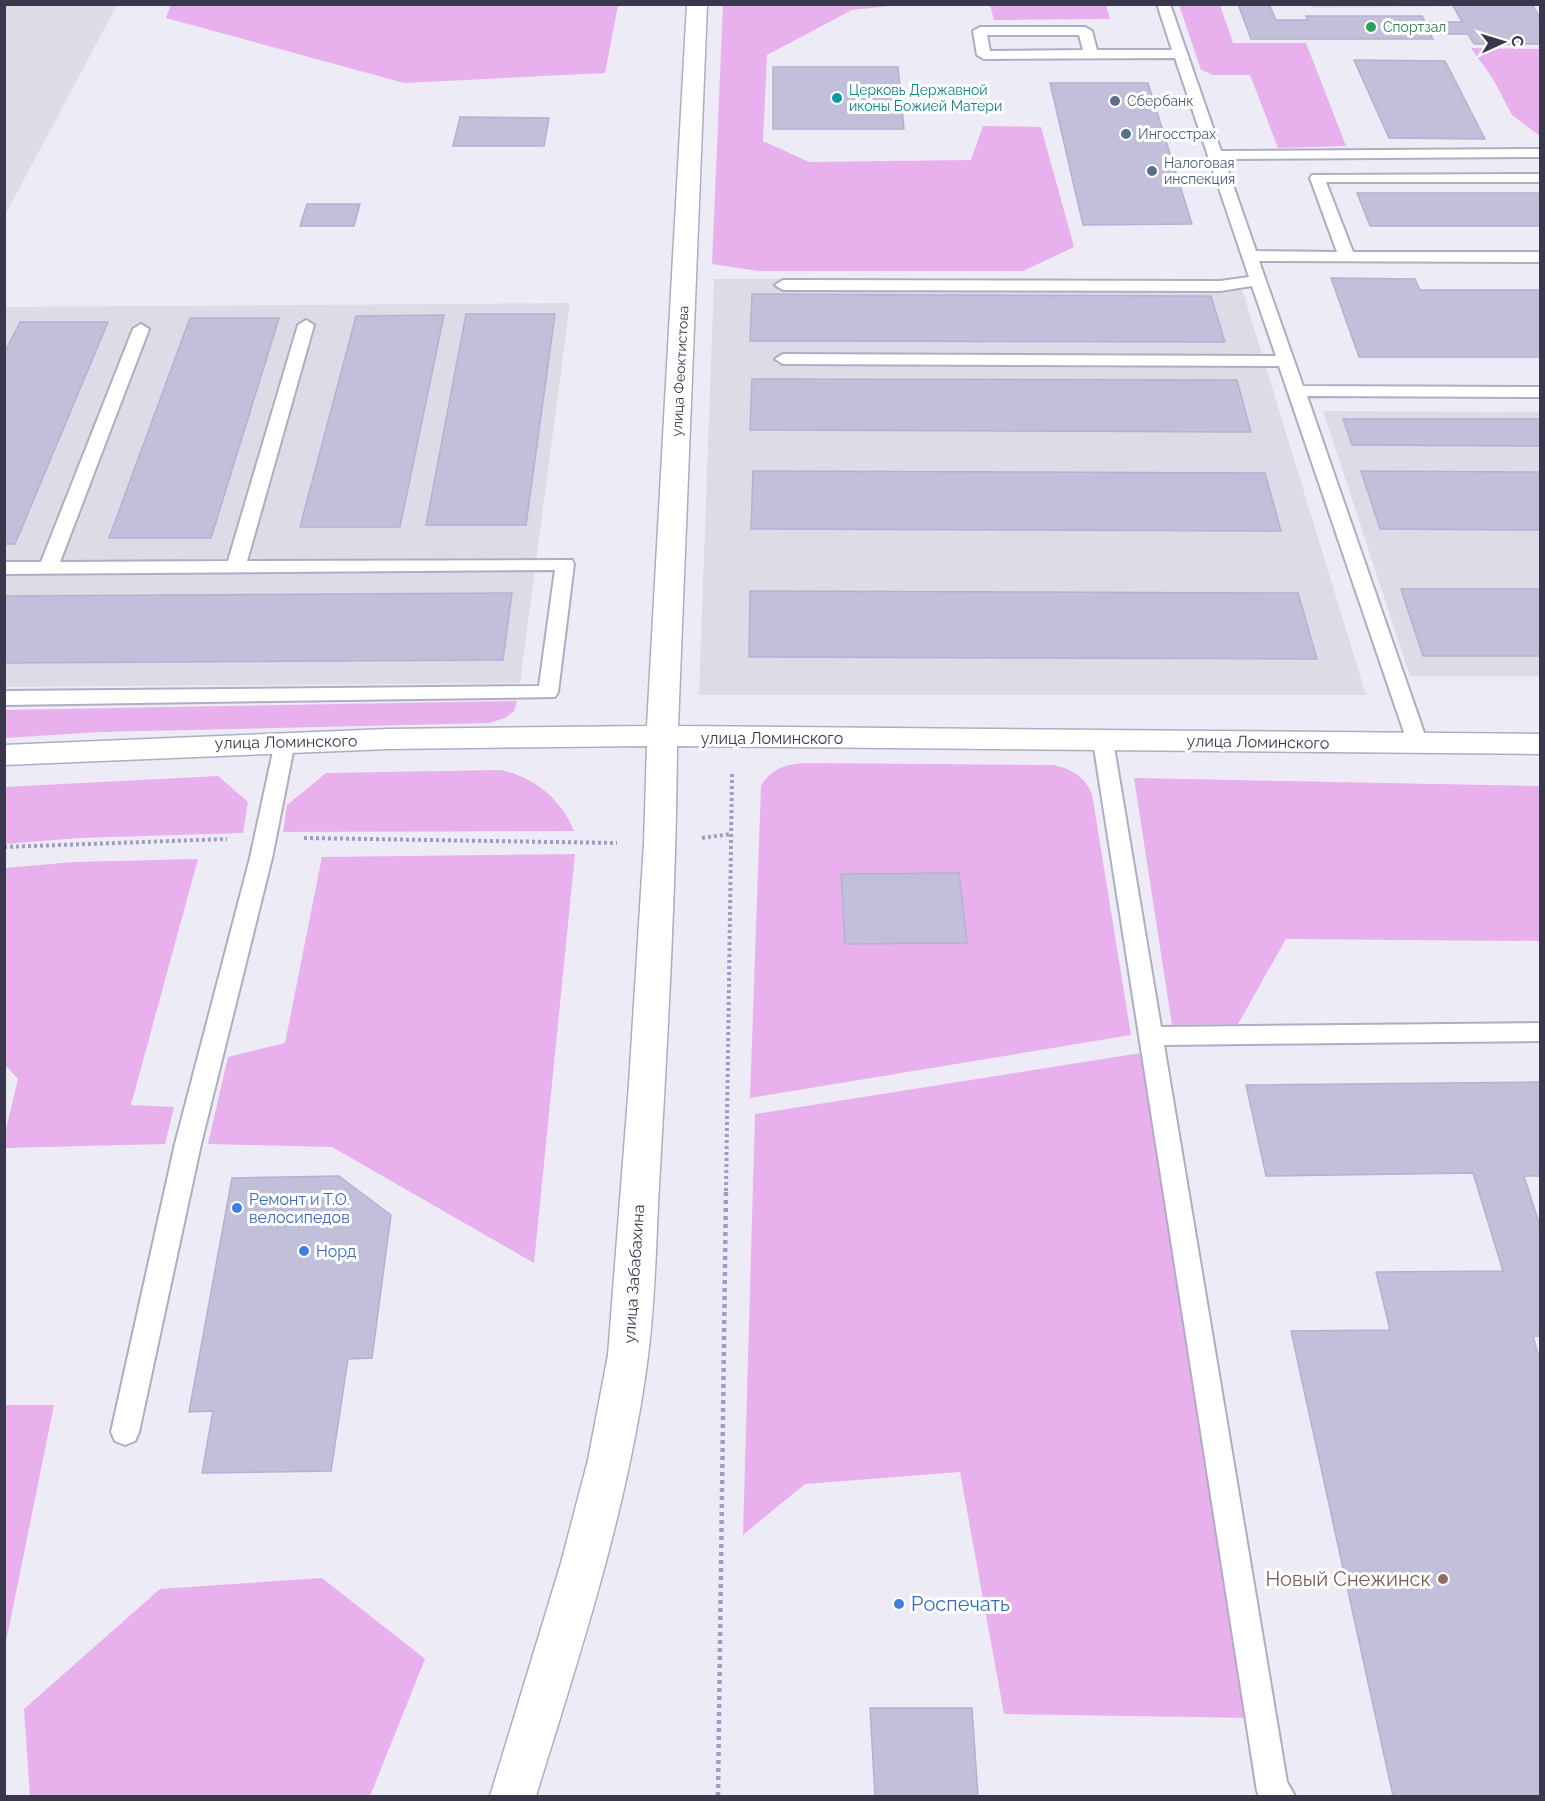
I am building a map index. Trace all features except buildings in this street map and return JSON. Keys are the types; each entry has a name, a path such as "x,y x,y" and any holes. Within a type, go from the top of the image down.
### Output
{"street":[{"name":"улица Феоктистова","path":"662,737 697,4"},
{"name":"улица Ломинского","path":"4,755 179,744 662,737 1540,744"},
{"name":"улица Забабахина","path":"513,1797 583,1563 609,1460 628,1355 647,1084 660,843 662,737"}],"lane":[{"path":"1163,4 1418,744"},
{"path":"1091,55 1085,32 980,31 984,55 1091,55 1180,54"},
{"path":"1508,153 1521,178"},
{"path":"1215,155 1540,153"},
{"path":"1347,256 1317,178 1540,178"},
{"path":"1250,256 1540,257"},
{"path":"783,285 1221,286 1258,280"},
{"path":"237,566 306,325"},
{"path":"48,568 141,329"},
{"path":"783,358 1286,361"},
{"path":"1296,391 1540,392"},
{"path":"4,568 565,564 548,692 4,698"},
{"path":"1103,741 1273,1791 1279,1797"},
{"path":"125,1432 188,1144 266,838 285,742"},
{"path":"1152,1036 1540,1032"}],"path":[{"path":"718,1797 732,738"},
{"path":"4,848 266,838 660,843 731,834"}],"shaded area":[{"path":"171,4 618,5 605,73 404,83 166,18"},
{"path":"1446,4 1448,7 1313,8 1312,5"},
{"path":"4,5 117,5 5,215"},
{"path":"723,5 900,5 852,10 767,55 763,141 809,162 971,160 983,126 1041,127 1074,247 1023,271 758,271 712,264"},
{"path":"990,5 1106,5 1110,19 994,20"},
{"path":"1179,5 1220,5 1233,43 1306,43 1346,146 1278,148 1250,75 1213,75 1201,70"},
{"path":"1471,48 1540,49 1540,136 1512,115 1493,79"},
{"path":"714,279 1239,279 1366,695 699,695"},
{"path":"570,303 520,683 5,687 5,307"},
{"path":"1323,411 1540,412 1540,676 1410,676"},
{"path":"517,701 514,711 505,718 489,723 100,732 5,738 5,710"},
{"path":"803,763 1054,765 1077,775 1092,794 1131,1035 750,1098 761,786 779,769"},
{"path":"501,770 536,784 562,809 574,831 283,832 287,805 326,773"},
{"path":"218,776 248,802 243,833 79,838 5,844 5,787"},
{"path":"1134,778 1540,786 1540,941 1286,939 1238,1024 1172,1025"},
{"path":"575,854 534,1263 332,1147 208,1144 228,1057 285,1043 322,857"},
{"path":"198,859 131,1105 174,1107 165,1144 5,1148 5,1133 18,1079 5,1065 5,868 74,862"},
{"path":"1147,1052 1256,1718 1004,1714 960,1472 805,1484 743,1535 755,1114"},
{"path":"4,1405 54,1405 5,1647"},
{"path":"322,1578 425,1659 370,1796 30,1796 24,1709 160,1589"}],"place":[{"name":"Спортзал","path":"1371,27"},
{"name":"Церковь Державной иконы Божией Матери","path":"837,98"},
{"name":"Сбербанк","path":"1115,101"},
{"name":"Ингосстрах","path":"1126,134"},
{"name":"Налоговая инспекция","path":"1152,171"},
{"name":"Ремонт и Т.О. велосипедов","path":"237,1208"},
{"name":"Норд","path":"304,1251"},
{"name":"Новый Снежинск","path":"1443,1579"},
{"name":"Роспечать","path":"899,1604"}]}
